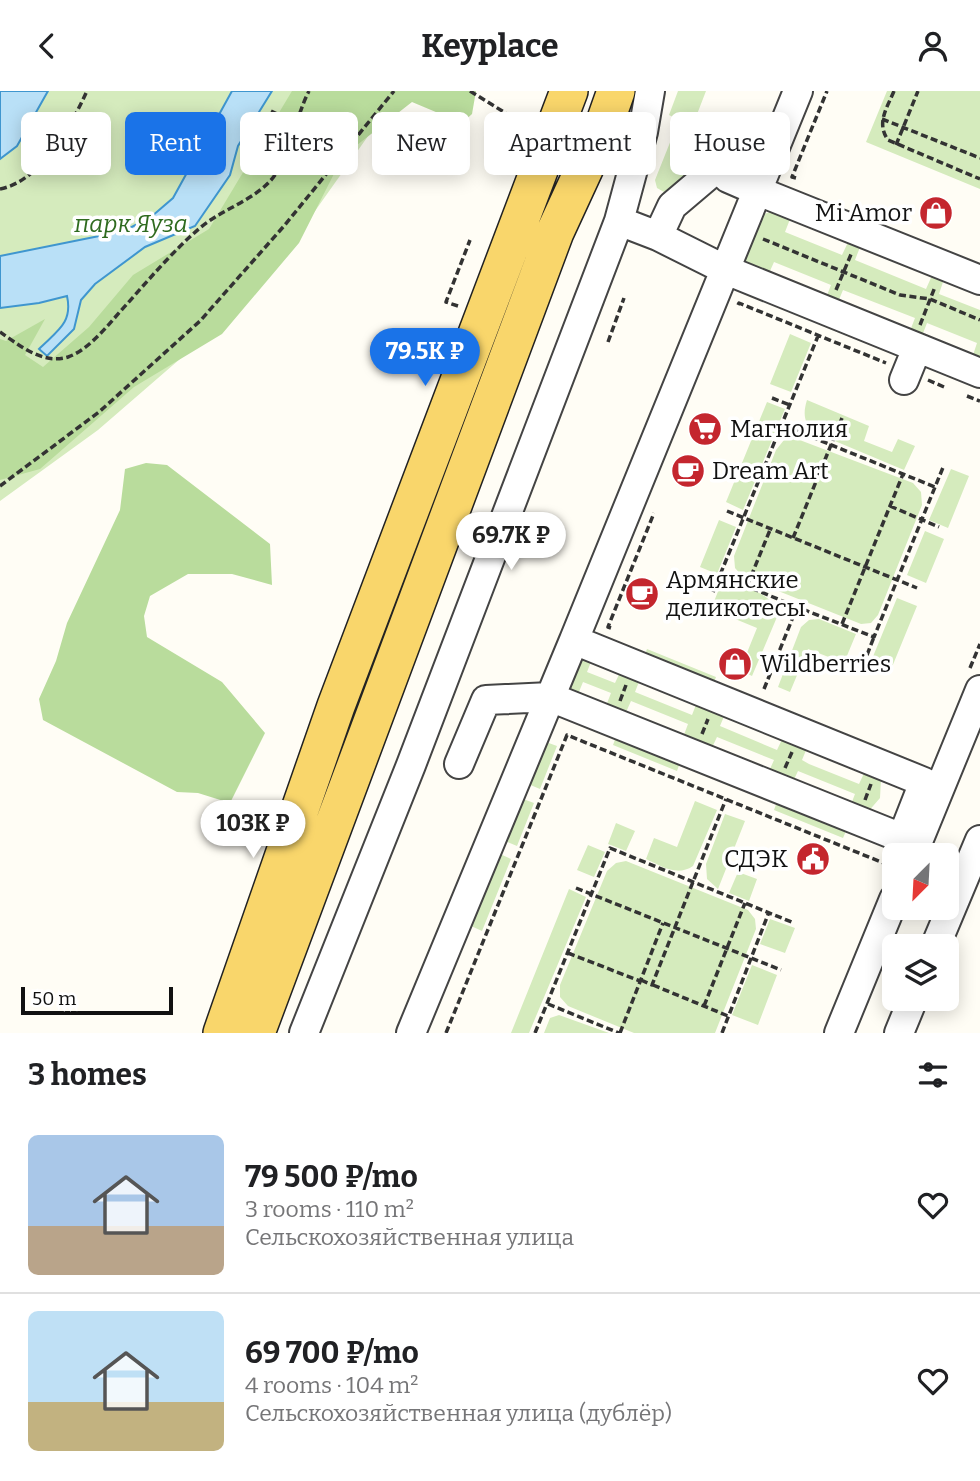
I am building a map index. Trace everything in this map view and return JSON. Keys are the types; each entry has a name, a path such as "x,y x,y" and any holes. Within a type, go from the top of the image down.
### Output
{"main road":[{"path":"222,1033 336,706 569,91"},
{"path":"256,1033 555,232 603,128 616,91"}],"street":[{"path":"304,1033 416,752 619,221 643,132 650,91"},
{"path":"411,1033 798,91"},
{"path":"659,236 672,207 718,167 728,178 758,191 980,280"},
{"path":"619,221 659,236 823,324 972,384"},
{"path":"459,764 486,700 550,697 902,838 925,782 574,640"},
{"path":"909,843 975,680"},
{"path":"940,934 980,840"},
{"path":"839,1033 885,921"},
{"path":"899,1033 908,1011"}],"path":[{"path":"0,189 9,188 37,169 61,140 87,91"},
{"path":"300,112 309,91"},
{"path":"0,486 99,412 200,321 284,226 394,91"},
{"path":"470,91 505,112"},
{"path":"805,182 792,177 827,91"},
{"path":"894,91 882,119 884,134 888,140 980,179"},
{"path":"896,145 918,91"},
{"path":"882,119 980,158"},
{"path":"0,332 24,348 48,358 66,357 77,352 113,319 172,255 204,225 267,185 274,175"},
{"path":"742,230 904,296 930,299 980,320"},
{"path":"713,592 860,232"},
{"path":"463,308 446,302 470,240"},
{"path":"910,361 944,265"},
{"path":"608,342 624,298"},
{"path":"733,316 739,303 823,324 910,361 953,390"},
{"path":"972,384 980,401"},
{"path":"772,398 790,405"},
{"path":"793,538 842,418"},
{"path":"782,425 935,487"},
{"path":"867,655 944,465"},
{"path":"842,624 903,474"},
{"path":"890,506 939,527"},
{"path":"620,631 608,627 655,510"},
{"path":"727,512 917,588"},
{"path":"747,586 770,529"},
{"path":"720,575 874,637"},
{"path":"764,689 797,607"},
{"path":"975,680 980,644"},
{"path":"601,749 634,665"},
{"path":"683,782 717,698"},
{"path":"766,815 800,731"},
{"path":"446,1033 567,735 844,848 882,857"},
{"path":"844,848 880,764"},
{"path":"652,985 726,799"},
{"path":"535,1033 610,848 794,923"},
{"path":"576,888 781,970"},
{"path":"704,1006 745,903"},
{"path":"722,1033 769,912"},
{"path":"548,1004 620,1033 663,923"},
{"path":"568,953 728,1016"}],"green space":[{"name":"парк Яуза","path":"0,91 400,91 385,112 372,112 372,131 358,150 358,112 240,112 240,175 340,175 298,235 210,333 98,430 0,501"},
{"path":"292,91 476,91 470,116 470,112 436,112 412,102 399,112 372,112 372,133 358,144 358,112 279,112"},
{"path":"678,91 706,91 698,112 670,112"},
{"path":"887,91 980,91 980,189 866,142"},
{"path":"670,142 670,175 686,175 664,192 657,188 655,180"},
{"path":"241,175 333,175 299,243 222,334 134,387 40,469 0,480 0,339 6,341 45,319 25,355 43,367 89,327 133,275 209,229"},
{"path":"776,210 792,214 785,232 842,255 850,238 862,242 855,260 926,289 934,271 945,276 939,294 980,310 980,365 971,361 977,343 927,323 920,341 908,336 915,318 843,290 836,307 824,303 831,285 774,262 766,280 745,263 742,254 758,216"},
{"path":"790,334 811,343 791,392 770,384"},
{"path":"807,400 869,426 864,441 892,452 898,439 915,446 904,470 811,431 805,416"},
{"path":"767,402 785,409 743,510 726,502"},
{"path":"790,438 913,483 921,492 922,505 878,615 871,623 861,624 743,577 735,568 734,556 776,450 784,440"},
{"path":"146,463 167,465 270,544 272,585 232,574 188,574 150,596 144,616 147,637 222,682 265,733 230,803 198,793 177,792 43,720 39,699 56,661 67,623 120,510 125,469"},
{"path":"951,469 969,476 948,528 929,520"},
{"path":"719,520 736,527 717,574 700,567"},
{"path":"925,531 944,539 926,583 907,575"},
{"path":"723,579 757,592 772,602 776,609 777,617 752,676 740,670 757,628 711,609"},
{"path":"897,598 917,606 892,667 872,659"},
{"path":"819,619 856,634 844,663 808,649 790,692 778,687 801,627 809,620"},
{"path":"647,649 716,677 712,688 643,660"},
{"path":"594,654 587,672 615,683 623,666 642,674 635,692 692,715 699,697 727,709 720,726 777,750 785,733 809,743 802,760 859,784 867,767 881,779 880,798 867,813 848,812 855,794 798,771 790,788 766,778 774,760 717,737 709,754 681,743 688,724 631,701 623,719 604,711 611,693 583,682 576,699 567,693 571,660"},
{"path":"618,731 682,757 677,771 613,745"},
{"path":"546,742 557,746 540,789 528,784"},
{"path":"779,796 849,824 843,838 774,810"},
{"path":"523,799 534,803 517,846 505,841"},
{"path":"695,801 717,810 693,866 681,871 646,859 654,838 677,847"},
{"path":"725,814 745,821 718,889 707,879 706,864"},
{"path":"616,823 635,831 626,851 608,844"},
{"path":"588,845 605,852 594,877 577,870"},
{"path":"500,854 511,859 482,931 471,926"},
{"path":"626,861 748,910 755,919 756,929 715,1033 634,1033 568,1006 560,997 560,985 607,871 616,863"},
{"path":"738,872 757,879 749,901 729,893"},
{"path":"569,889 586,897 529,1033 511,1033"},
{"path":"770,919 795,928 785,953 760,944"},
{"path":"752,965 777,975 758,1025 732,1015"},
{"path":"559,1015 609,1033 544,1033 550,1018"}],"water":[{"path":"0,91 48,91 36,112 21,112 21,139 17,146 0,159"},
{"path":"232,91 272,91 259,112 240,112 240,143 230,175 195,226 145,247 95,284 81,300 74,329 47,356 39,349 66,320 67,296 0,308 0,256 124,231 151,217 173,198 186,175 226,175 226,112 220,112"}],"place":[{"name":"Mi Amor","path":"936,213"},
{"name":"Магнолия","path":"705,429"},
{"name":"Dream Art","path":"688,471"},
{"name":"Армянские деликотесы","path":"642,594"},
{"name":"Wildberries","path":"735,664"},
{"name":"СДЭК","path":"813,859"}]}
